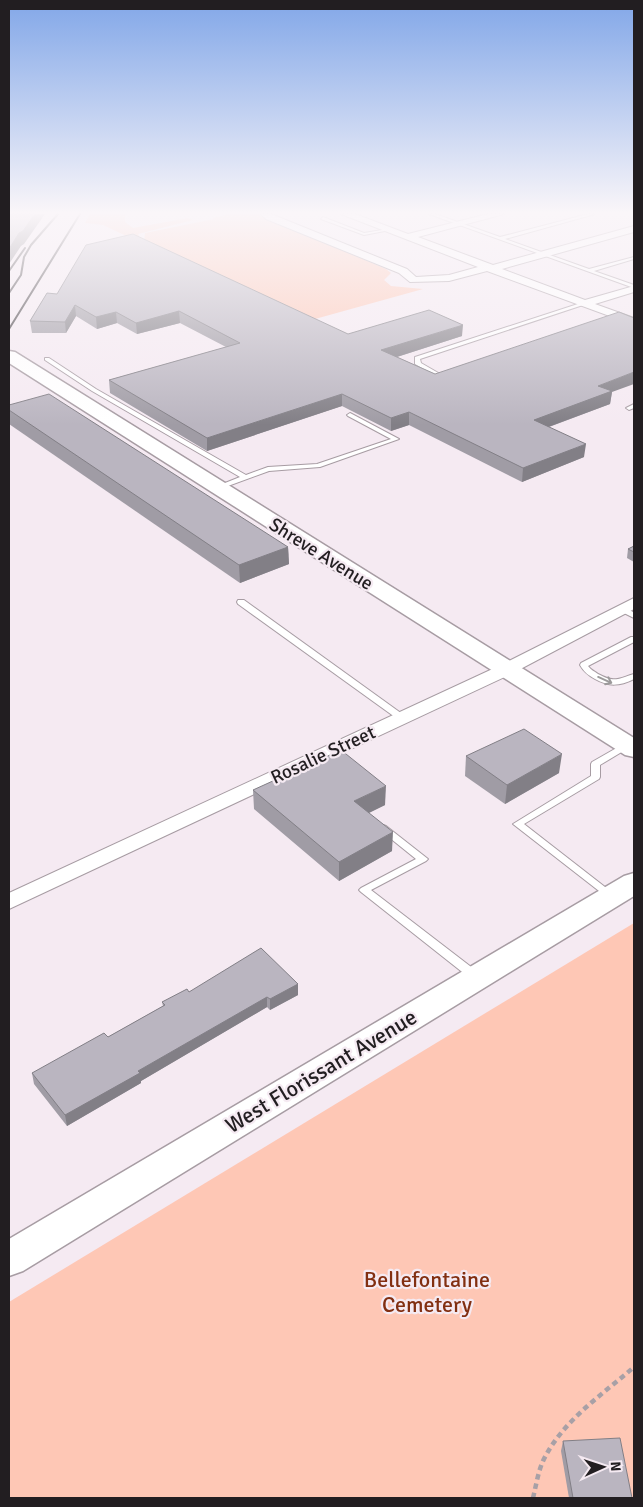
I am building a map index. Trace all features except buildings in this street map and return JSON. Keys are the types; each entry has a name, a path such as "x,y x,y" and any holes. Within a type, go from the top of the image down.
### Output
{"street":[{"path":"534,284 634,322"},
{"path":"586,304 634,288"},
{"name":"Shreve Avenue","path":"9,356 505,670 631,747"},
{"name":"Rosalie Street","path":"9,902 505,670 630,609"},
{"name":"West Florissant Avenue","path":"9,1259 623,890"}],"lane":[{"path":"446,379 418,364 418,358 586,304"},
{"path":"47,359 94,390 245,477"},
{"path":"217,488 268,469 318,466 396,439 350,415"},
{"path":"241,602 402,718"},
{"path":"634,639 584,665 586,670 610,684 620,683 634,676"},
{"path":"623,890 518,824 596,777 595,764 631,747"},
{"path":"383,828 423,859 364,890 477,978"}],"path":[{"path":"533,1498 544,1461 558,1438 580,1415 634,1367"}],"green space":[{"path":"238,284 389,284 423,289 315,319"},
{"name":"Bellefontaine Cemetery","path":"634,923 634,1498 9,1498 9,1302"}],"railway":[{"path":"9,293 15,284"},
{"path":"9,329 37,284"}]}
